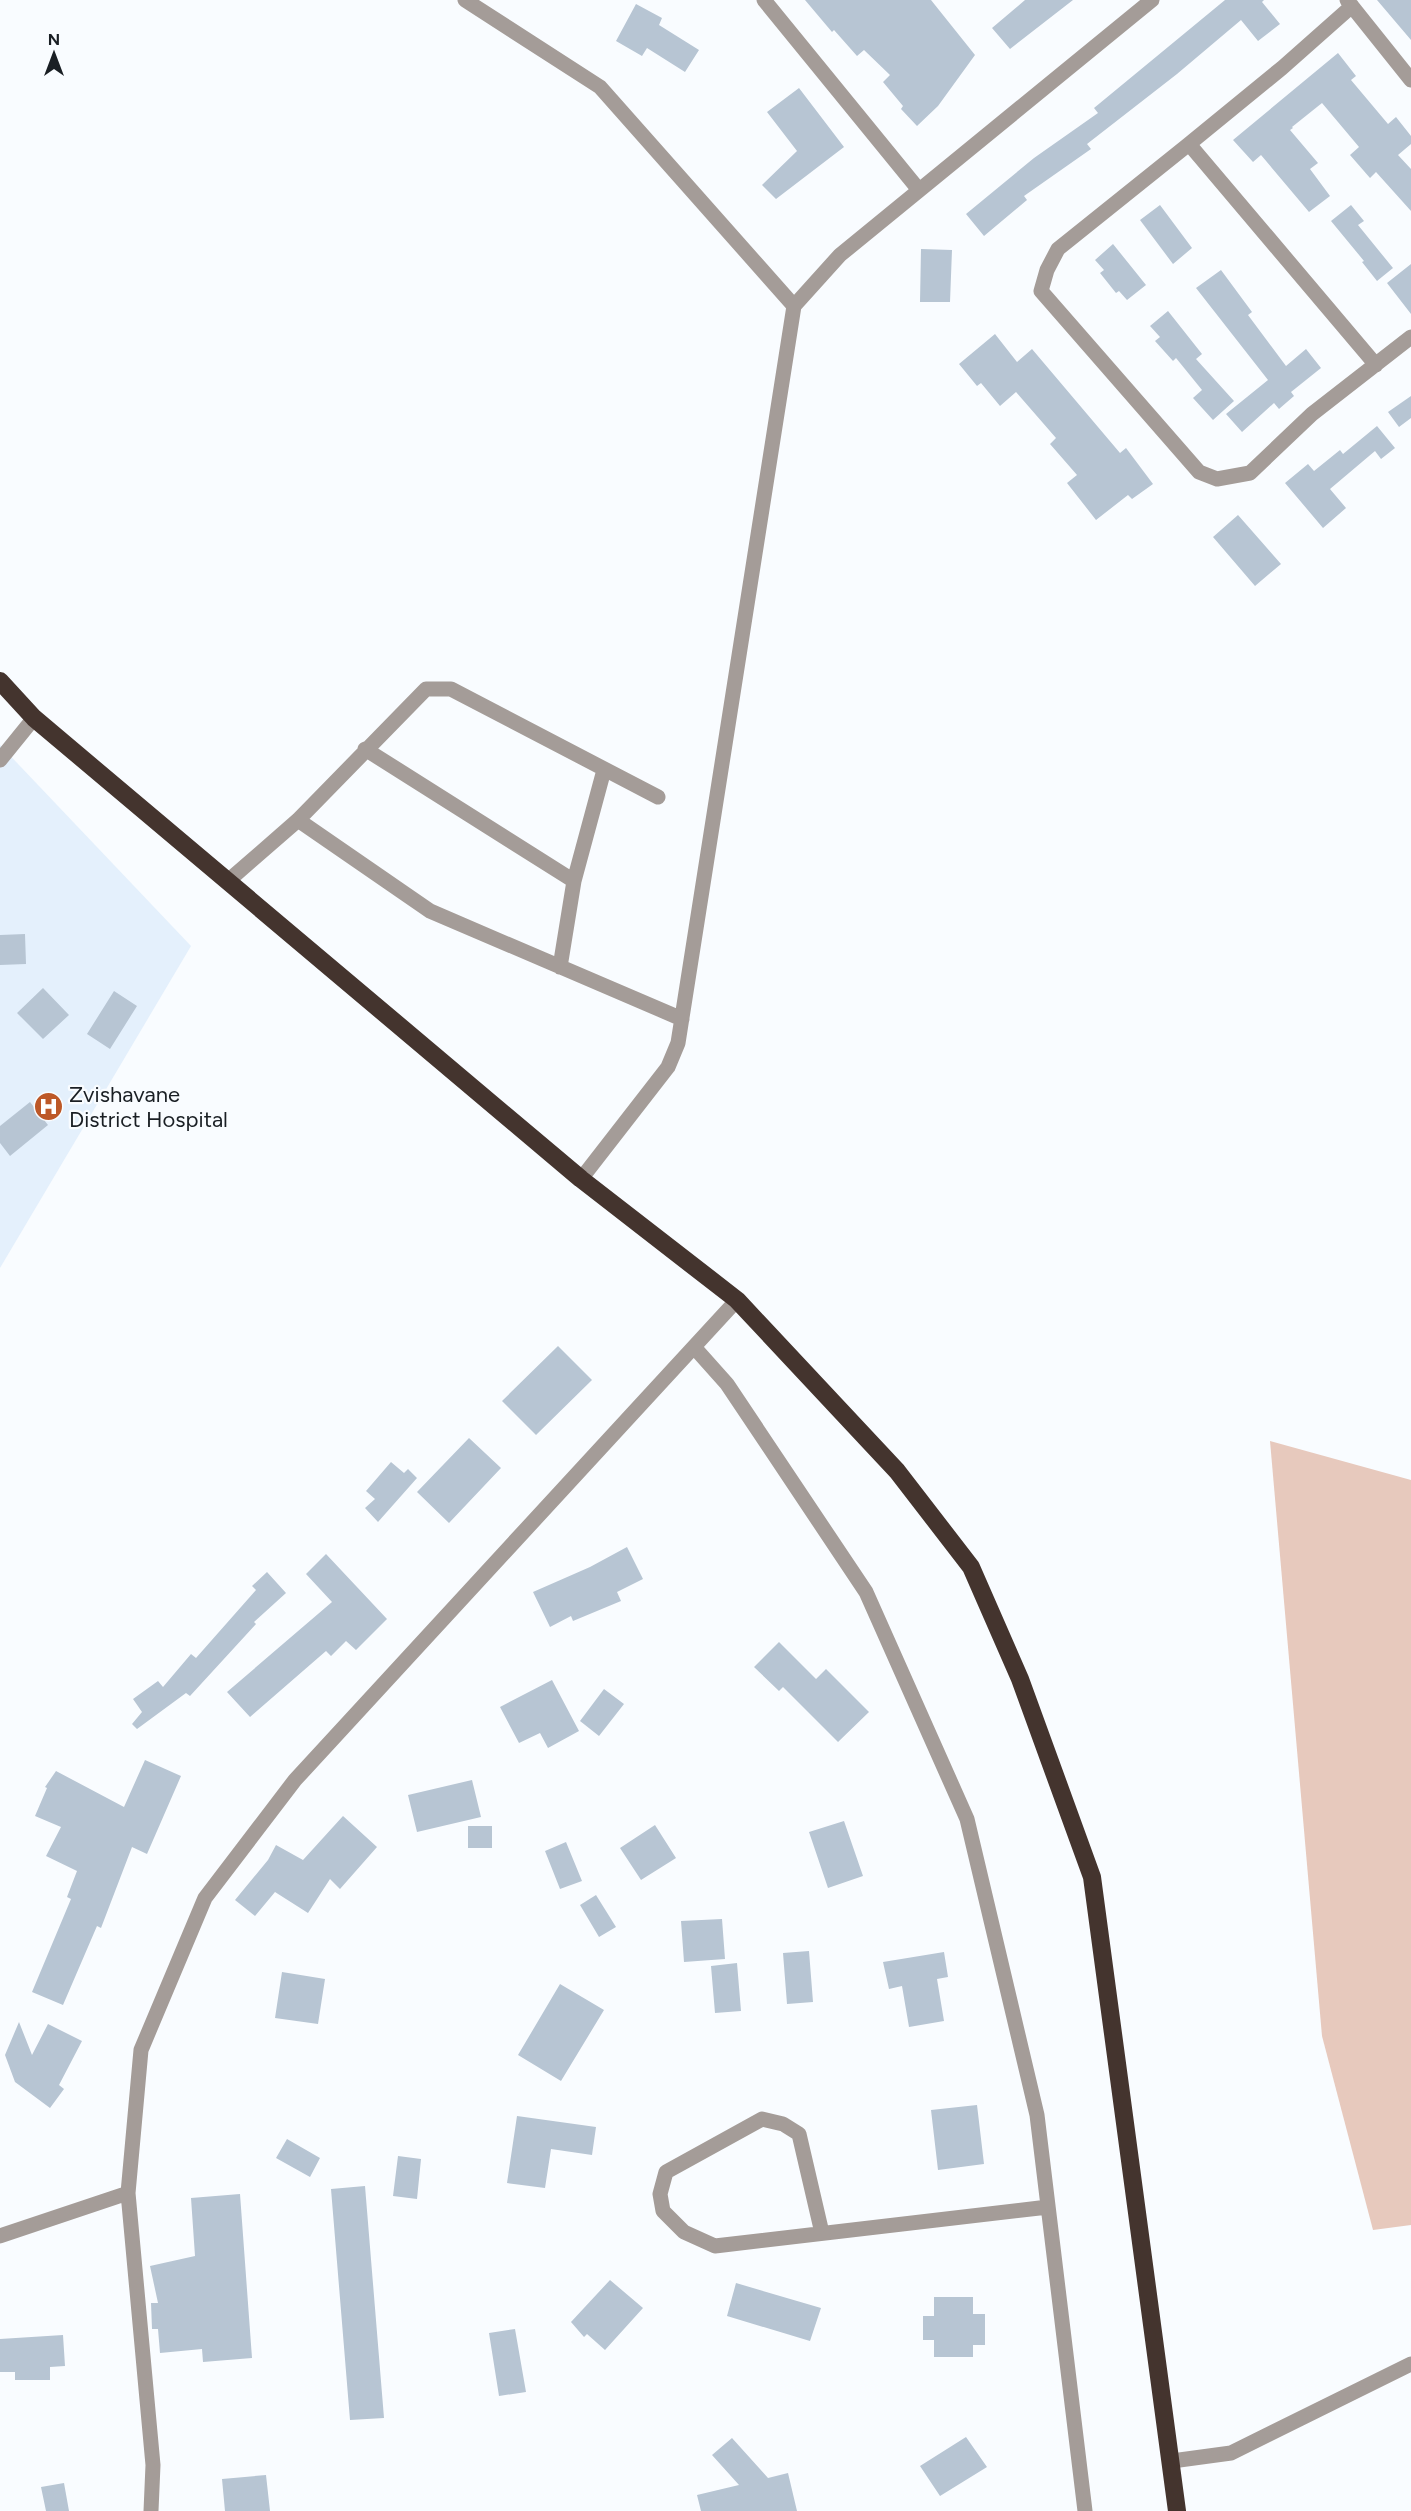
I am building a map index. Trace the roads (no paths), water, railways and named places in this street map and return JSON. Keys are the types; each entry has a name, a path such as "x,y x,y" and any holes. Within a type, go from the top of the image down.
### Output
{"highway":[{"path":"0,681 34,718 581,1179 737,1300 897,1471 971,1567 1020,1679 1092,1877 1178,2511"}],"street":[{"path":"465,0 600,87 794,306"},
{"path":"764,0 919,190"},
{"path":"581,1179 668,1067 674,1056 682,1018 794,306 840,255 1152,0"},
{"path":"1411,80 1349,3 1282,68 1058,249 1047,270 1041,291 1199,472 1217,479 1250,473 1312,414 1411,337"},
{"path":"1189,144 1376,365"},
{"path":"228,881 298,820 426,688 450,689 658,797"},
{"path":"0,760 34,718"},
{"path":"365,749 574,881"},
{"path":"560,967 574,881 604,770"},
{"path":"298,820 430,911 682,1018"},
{"path":"152,2511 153,2465 128,2193 141,2050 205,1898 295,1780 737,1300"},
{"path":"694,1347 726,1384 866,1592 967,1819 1037,2115 1085,2511"},
{"path":"822,2234 799,2134 783,2124 762,2119 666,2172 660,2194 663,2211 684,2232 715,2246 822,2234 1048,2207"},
{"path":"0,2236 128,2193"},
{"path":"1172,2461 1231,2453 1411,2364"}],"place":[{"name":"Zvishavane District Hospital","path":"48,1107"}]}
